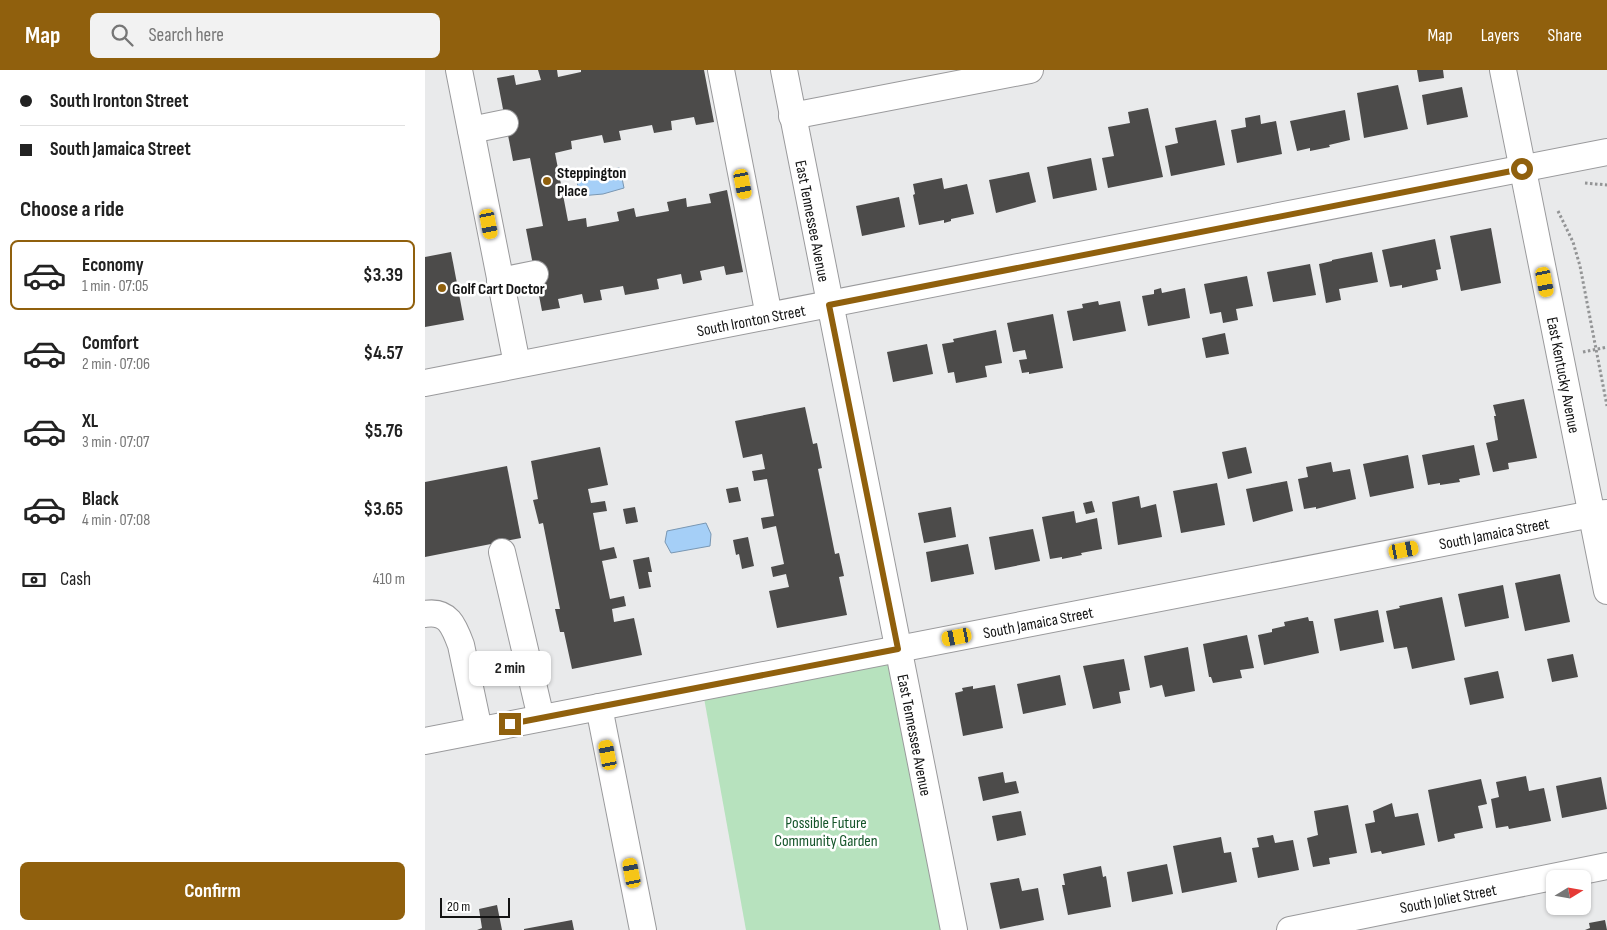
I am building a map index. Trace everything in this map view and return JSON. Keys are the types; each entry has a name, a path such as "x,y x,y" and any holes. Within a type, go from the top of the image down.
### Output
{"street":[{"path":"459,70 517,364"},
{"path":"721,70 769,316"},
{"name":"East Tennessee Avenue","path":"784,70 954,930"},
{"path":"792,116 1030,70"},
{"name":"East Kentucky Avenue","path":"1503,70 1522,169 1599,514 1607,591"},
{"path":"471,130 505,123"},
{"name":"South Ironton Street","path":"425,382 829,305 1607,152"},
{"path":"500,281 535,274"},
{"name":"South Jamaica Street","path":"425,741 1599,514"},
{"path":"502,552 541,718"},
{"path":"425,614 439,613 447,618 457,633 479,730"},
{"path":"599,707 643,930"},
{"name":"South Joliet Street","path":"1290,930 1607,866"}],"path":[{"path":"1556,206 1573,242 1580,266 1607,406"}],"green space":[{"name":"Possible Future Community Garden","path":"890,662 944,930 746,930 704,698"}],"water":[{"path":"620,168 624,188 603,194 580,196 576,177 599,170"},
{"path":"706,523 711,534 710,546 671,553 665,542 667,531"}],"building":[{"path":"538,70 557,70 558,77 581,72 581,70 704,70 714,122 696,125 694,117 671,121 672,130 654,133 652,125 619,131 621,140 604,143 602,135 571,141 572,149 555,153 568,221 586,218 587,227 619,221 617,212 634,208 636,217 669,211 667,202 686,198 687,207 711,203 709,194 727,190 743,272 726,275 724,266 700,271 702,280 683,284 681,274 657,279 659,289 625,295 623,286 600,290 602,300 584,303 582,294 558,299 560,308 542,311 526,229 543,226 530,158 513,161 497,78 514,75 516,85 541,80"},
{"path":"1417,70 1443,70 1444,78 1419,82"},
{"path":"1398,85 1408,129 1364,138 1357,93"},
{"path":"1462,87 1468,117 1427,125 1422,95"},
{"path":"1148,108 1163,177 1108,188 1102,158 1114,156 1108,127 1130,123 1128,112"},
{"path":"1345,110 1350,140 1329,145 1330,147 1310,151 1310,148 1297,151 1290,121"},
{"path":"1260,115 1261,124 1276,121 1282,154 1237,163 1231,130 1246,127 1245,118"},
{"path":"1216,120 1225,165 1171,176 1165,146 1178,143 1175,128"},
{"path":"1091,158 1097,190 1053,199 1047,167"},
{"path":"1029,172 1036,202 996,213 989,180"},
{"path":"942,178 944,189 967,184 974,214 951,219 951,221 944,223 944,220 919,225 913,195 915,194 913,184"},
{"path":"899,197 905,227 862,236 856,206"},
{"path":"1491,228 1501,283 1461,291 1450,236"},
{"path":"1435,239 1441,269 1436,270 1438,280 1402,288 1402,285 1390,287 1382,250"},
{"name":"Golf Cart Doctor","path":"451,252 464,320 425,327 425,257"},
{"path":"1372,252 1378,282 1339,289 1341,300 1326,303 1319,264"},
{"path":"1310,264 1316,295 1273,302 1267,272"},
{"path":"1247,276 1253,306 1236,309 1238,320 1223,323 1221,312 1210,314 1204,284"},
{"path":"1161,288 1162,293 1185,288 1190,318 1148,326 1142,296 1154,294 1154,290"},
{"path":"1098,301 1099,305 1120,301 1126,331 1073,341 1067,311 1083,308 1082,304"},
{"path":"1053,314 1063,368 1029,374 1029,372 1022,373 1019,360 1027,359 1025,350 1013,352 1007,323"},
{"path":"996,330 1002,363 985,366 987,377 956,383 954,372 948,373 942,344 954,342 953,339"},
{"path":"1225,333 1229,354 1206,358 1202,338"},
{"path":"927,344 933,374 893,382 887,352"},
{"path":"1524,399 1537,458 1508,463 1509,469 1493,472 1486,443 1498,440 1493,405"},
{"path":"805,407 813,444 817,443 822,468 818,469 835,554 839,553 844,576 839,577 847,615 777,628 769,591 789,587 786,574 773,577 771,567 784,564 776,526 763,529 761,518 774,516 767,479 754,481 752,471 765,469 762,454 743,458 735,421"},
{"path":"1474,445 1480,475 1459,479 1460,482 1428,485 1422,455"},
{"path":"600,447 608,485 588,489 591,503 605,501 607,511 593,513 600,550 614,547 617,558 602,561 610,599 624,596 626,606 612,609 614,622 634,618 642,655 572,669 564,632 560,632 555,609 560,609 543,523 539,524 533,500 538,499 531,461"},
{"path":"1246,447 1252,473 1228,479 1222,452"},
{"path":"1408,455 1414,488 1370,497 1363,464"},
{"path":"1331,462 1333,472 1350,469 1356,499 1316,509 1316,507 1304,509 1298,479 1308,477 1306,467"},
{"path":"507,466 521,538 425,557 425,482"},
{"path":"1287,481 1293,511 1253,522 1246,489"},
{"path":"1217,483 1225,525 1181,533 1173,491"},
{"path":"738,487 741,501 729,503 726,489"},
{"path":"1139,496 1141,508 1156,504 1162,537 1118,545 1112,502"},
{"path":"1092,501 1095,512 1086,514 1083,503"},
{"path":"635,507 638,522 626,524 623,509"},
{"path":"951,507 956,537 924,543 918,513"},
{"path":"1074,511 1076,523 1097,518 1102,549 1062,559 1062,557 1050,559 1042,517"},
{"path":"1033,529 1040,561 995,570 989,537"},
{"path":"748,537 754,566 742,569 739,554 736,555 733,540"},
{"path":"968,544 974,574 931,582 926,552"},
{"path":"649,557 652,572 648,572 651,587 639,589 633,560"},
{"path":"1560,574 1570,622 1525,631 1515,583"},
{"path":"1503,585 1509,618 1465,627 1458,594"},
{"path":"1442,597 1455,660 1412,669 1407,647 1394,649 1386,611 1400,608 1399,606"},
{"path":"1378,610 1384,642 1340,651 1334,619"},
{"path":"1308,617 1309,621 1313,621 1319,653 1264,665 1258,635 1272,632 1272,629 1285,626 1284,622"},
{"path":"1247,635 1254,668 1240,670 1242,678 1213,683 1211,677 1209,677 1203,644"},
{"path":"1188,647 1195,691 1165,697 1162,685 1150,688 1144,656"},
{"path":"1573,654 1578,677 1552,682 1547,659"},
{"path":"1124,659 1130,690 1119,692 1121,703 1093,709 1083,666"},
{"path":"1498,671 1504,698 1470,705 1464,678"},
{"path":"1060,675 1066,705 1023,714 1017,684"},
{"path":"995,685 1003,728 963,736 955,693 963,691 962,688 973,686 973,689"},
{"path":"1003,772 1005,783 1016,781 1019,793 983,801 978,777"},
{"path":"1526,776 1529,791 1544,788 1551,821 1509,829 1508,826 1496,828 1491,799 1499,797 1496,782"},
{"path":"1601,777 1607,809 1562,818 1556,786"},
{"path":"1481,779 1487,804 1478,806 1483,828 1454,834 1455,838 1438,842 1428,790"},
{"path":"1392,803 1395,817 1418,813 1425,845 1382,854 1381,851 1371,853 1365,824 1375,822 1373,811"},
{"path":"1348,805 1357,853 1329,858 1330,864 1313,867 1307,838 1318,835 1314,811"},
{"path":"1021,811 1026,835 997,841 992,816"},
{"path":"1273,835 1275,843 1293,840 1299,870 1258,878 1252,848 1259,847 1257,838"},
{"path":"1221,837 1224,853 1231,852 1237,882 1182,893 1173,846"},
{"path":"1167,864 1173,894 1132,902 1127,872"},
{"path":"1101,866 1103,877 1106,876 1111,907 1068,915 1062,885 1065,885 1063,874"},
{"path":"1019,878 1022,891 1038,888 1044,920 1000,929 990,883"},
{"path":"497,905 502,930 477,930 482,928 479,909"},
{"path":"572,920 574,930 524,930 524,929"},
{"path":"1605,920 1607,930 1585,930 1590,928 1589,923"}],"place":[{"name":"Steppington Place","path":"547,181"},
{"name":"Golf Cart Doctor","path":"442,288"}],"route":[{"path":"510,724 898,649 829,305 1522,169"}]}
